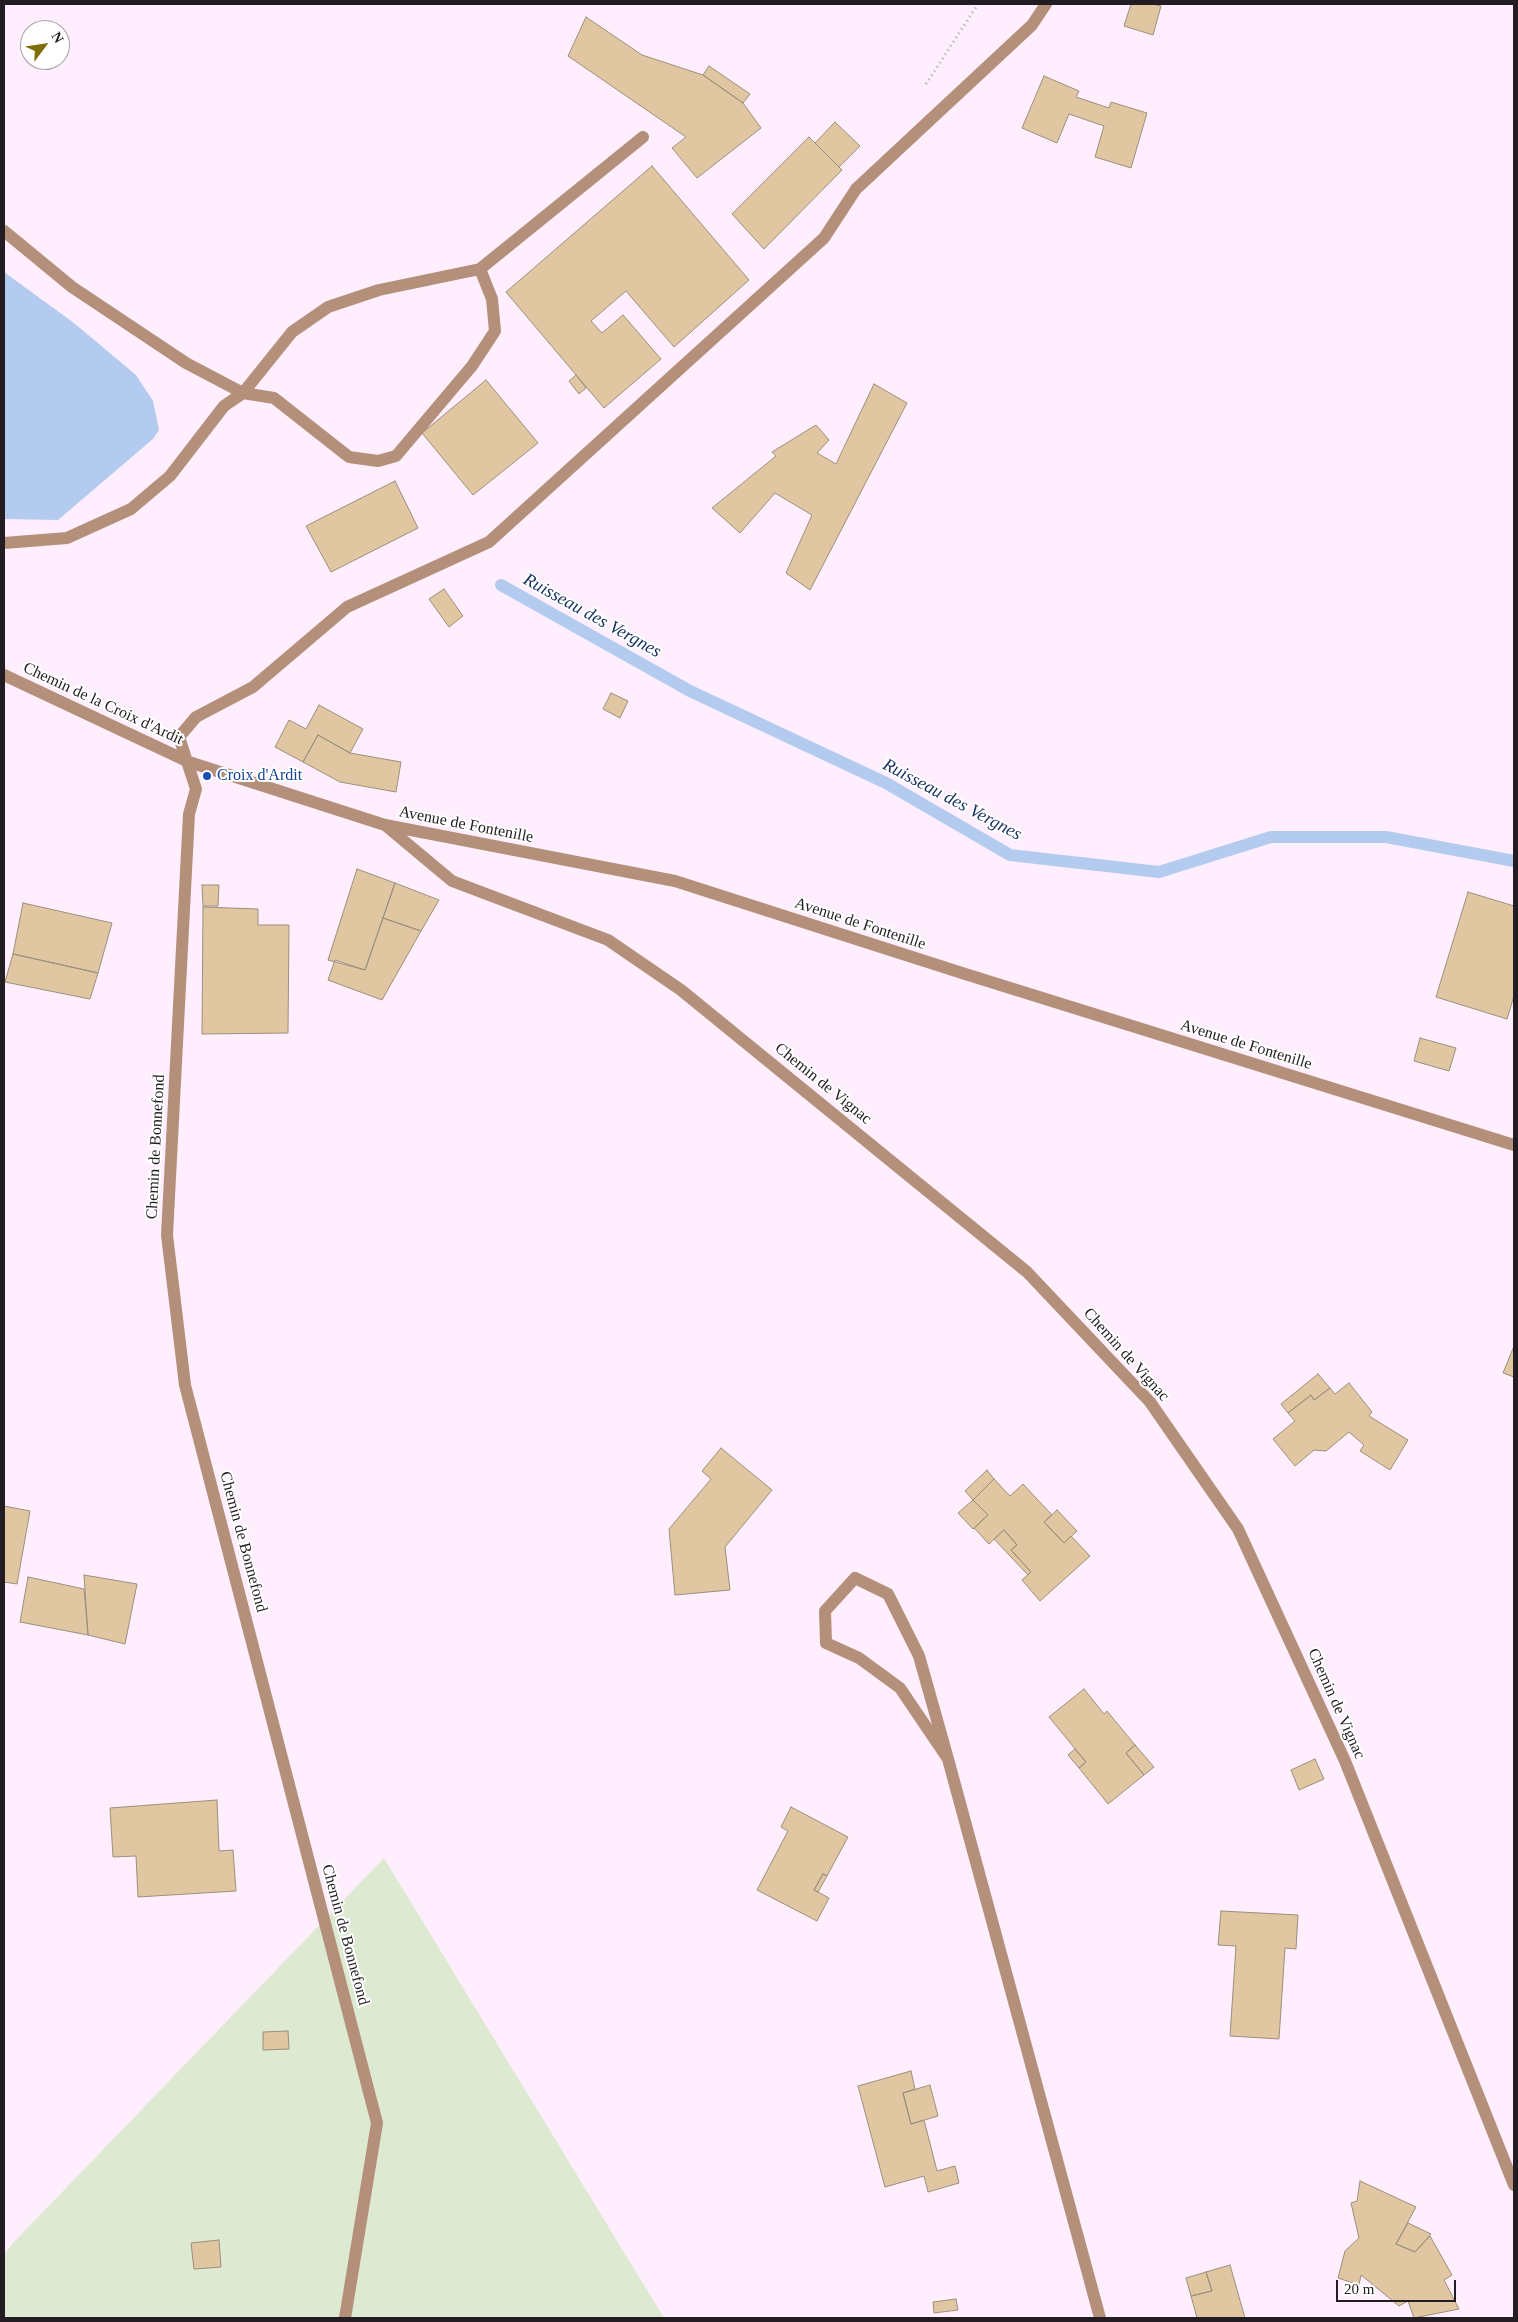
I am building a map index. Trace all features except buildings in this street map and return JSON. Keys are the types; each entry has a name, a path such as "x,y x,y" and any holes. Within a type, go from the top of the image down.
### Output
{"street":[{"name":"Chemin de Bonnefond","path":"345,2318 376,2122 185,1385 167,1235 190,814 196,789 189,762 179,736 196,717 253,687 348,607 488,542 824,238 856,189 1032,25 1046,4"},
{"path":"4,543 67,538 131,509 170,476 224,406 243,394 292,332 328,307 379,290 480,269 643,137"},
{"path":"4,231 72,287 186,363 243,394 274,398 349,457 378,461 396,456 472,366 495,331 492,298 480,269"},
{"name":"Chemin de la Croix d'Ardit","path":"4,675 189,762"},
{"name":"Avenue de Fontenille","path":"189,762 385,825 675,881 990,982 1514,1145"},
{"name":"Chemin de Vignac","path":"385,825 452,881 608,940 682,990 1027,1272 1150,1402 1238,1530 1345,1761 1514,2185"},
{"path":"948,1759 900,1688 859,1658 826,1643 825,1610 856,1578 888,1594 918,1656 948,1759 1100,2318"}],"green space":[{"path":"384,1858 664,2318 4,2318 4,2254"}],"water":[{"path":"4,272 74,323 136,375 153,401 155,410 159,430 153,439 58,520 4,519"}],"waterway":[{"name":"Ruisseau des Vergnes","path":"501,585 690,691 886,783 1010,855 1159,872 1271,837 1386,837 1514,861"}],"place":[{"name":"Croix d'Ardit","path":"207,776"}]}
